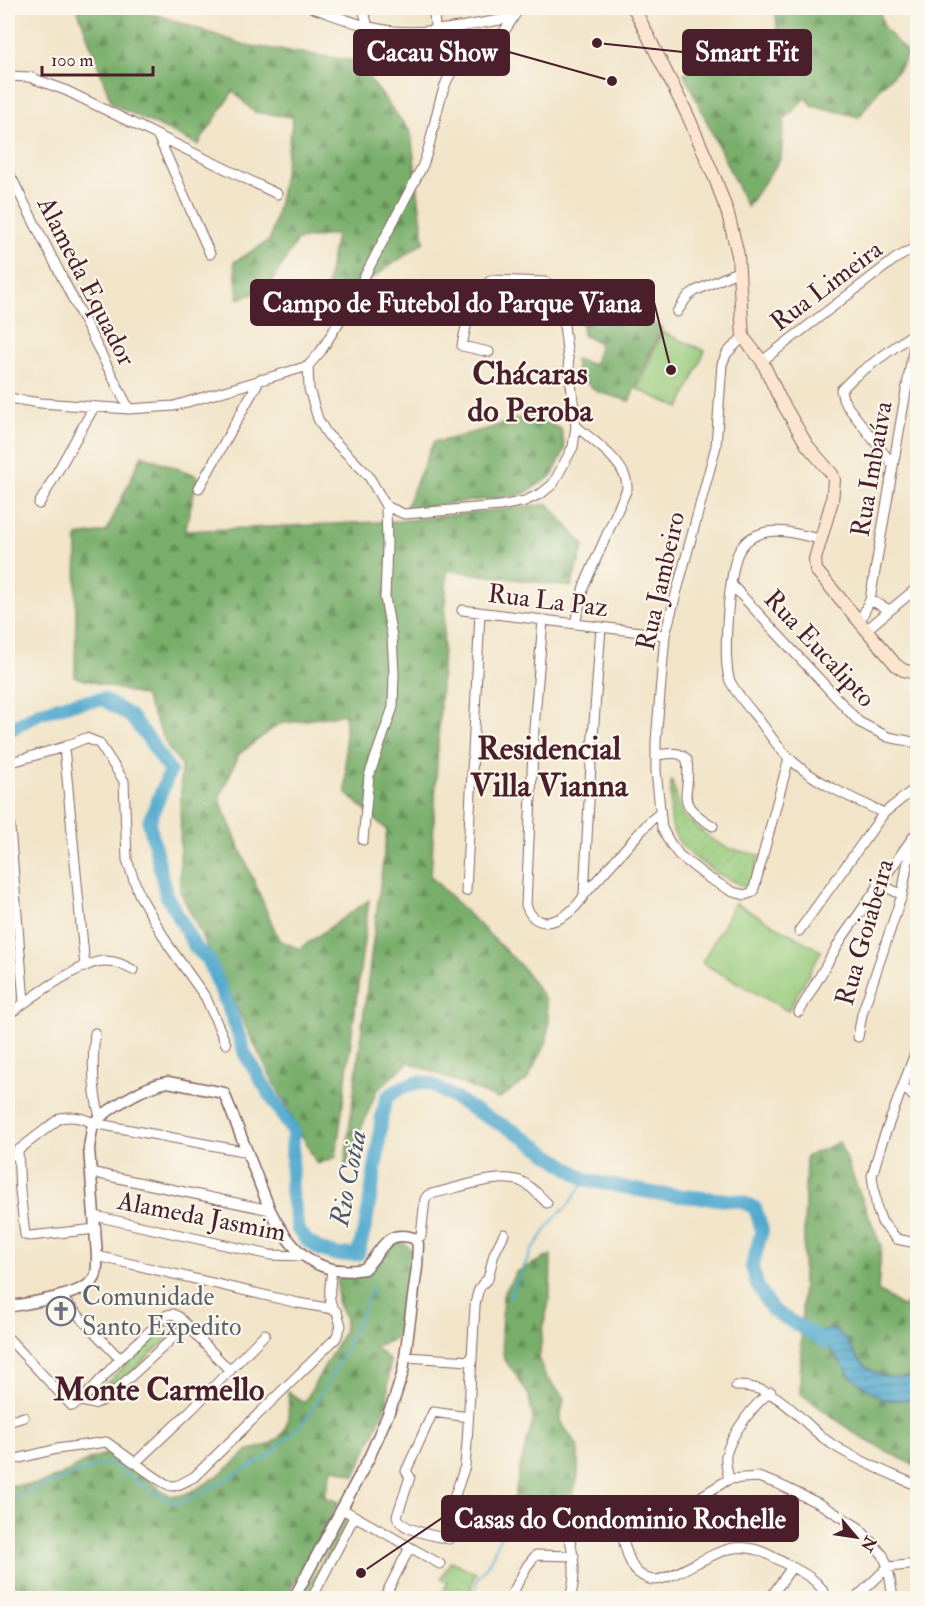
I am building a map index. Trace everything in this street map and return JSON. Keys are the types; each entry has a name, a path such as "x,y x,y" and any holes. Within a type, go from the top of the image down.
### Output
{"main road":[{"path":"634,8 688,116 716,181 733,231 739,271 743,337 762,361 801,435 832,474 834,480 832,501 819,539 815,559 816,570 896,665 903,670 918,674"}],"street":[{"path":"313,8 368,27 395,31 435,29 513,18"},
{"path":"363,8 368,27"},
{"path":"434,8 435,29"},
{"path":"8,398 40,403 129,410 174,406 308,366 321,351 350,304 422,167 451,72 460,62 499,38 519,8"},
{"path":"8,76 21,75 65,90 277,194"},
{"path":"158,136 210,254"},
{"name":"Alameda Equador","path":"8,171 129,410"},
{"name":"Rua Limeira","path":"762,361 895,259 918,246"},
{"path":"677,312 688,296 695,291 739,271"},
{"path":"308,366 309,389 318,419 327,435 368,475 386,506 404,514 500,506 525,501 542,493 553,484 573,447 576,426 560,291 545,282 490,280 474,305 465,326 462,346 489,352"},
{"path":"893,465 848,407 841,390 854,377 917,328"},
{"name":"Rua Imbaúva","path":"863,625 870,600 917,328"},
{"name":"Rua Jambeiro","path":"743,337 727,353 722,364 716,446 665,635 656,754 659,814 662,828 679,855 692,867 719,884 741,894 749,895 756,887 789,758"},
{"path":"199,488 260,379"},
{"path":"39,504 94,407"},
{"path":"575,624 584,586 627,489 622,468 576,426"},
{"path":"363,840 369,776 393,707 393,646 385,598 386,506"},
{"path":"819,539 776,531 757,535 746,541 739,551 733,566 726,656 730,682 789,758 847,796 884,813"},
{"name":"Rua Eucalipto","path":"731,584 859,722 888,737 918,743"},
{"path":"863,625 890,610 918,587"},
{"path":"870,600 890,610"},
{"name":"Rua La Paz","path":"462,610 665,635"},
{"path":"466,891 480,613"},
{"path":"543,620 534,729 526,905 528,912 533,918 542,921 552,921 568,915 579,906 584,895 650,821 659,814"},
{"path":"584,895 601,627"},
{"path":"8,763 64,747 86,738 99,743 124,782 127,860 139,894 169,946 206,998 226,1044"},
{"path":"64,747 85,967"},
{"path":"656,754 684,755 687,760 687,804 692,812 713,826"},
{"path":"799,931 884,813 918,786"},
{"path":"8,802 24,1002"},
{"path":"799,1012 842,938 915,834"},
{"name":"Rua Goiabeira","path":"858,1037 862,1014 902,895 915,834"},
{"path":"878,884 902,895"},
{"path":"8,1015 24,1002 85,967 105,960 121,963 133,970"},
{"path":"8,1307 82,1289 93,1281 97,1271 89,1148 96,1120 92,1063 95,1033"},
{"path":"918,1045 872,1176 877,1209 882,1222 897,1239 918,1241"},
{"path":"96,1120 148,1088 168,1082 224,1093 270,1210 279,1228 302,1256 322,1267 364,1269 390,1238 399,1235 414,1238 418,1244 403,1372 382,1432 294,1599"},
{"path":"903,1086 918,1101"},
{"path":"8,1158 60,1118 80,1117 248,1152"},
{"path":"18,1150 25,1235 96,1229"},
{"path":"90,1173 270,1210"},
{"path":"421,1236 425,1199 428,1195 435,1193 495,1179 514,1179 530,1186 547,1203"},
{"name":"Alameda Jasmim","path":"95,1216 270,1255 302,1256"},
{"path":"468,1417 433,1412 406,1471 410,1477 397,1516 400,1522 420,1532 449,1539 454,1533 451,1515 453,1501 465,1466 477,1293 481,1284 488,1279 504,1234"},
{"path":"8,1461 57,1449 106,1442 167,1485 176,1486 194,1477 336,1338 341,1326 340,1318 333,1309 298,1303 97,1256"},
{"path":"332,1269 330,1290 333,1309"},
{"path":"60,1296 120,1359"},
{"path":"76,1403 167,1315 177,1315 230,1371"},
{"path":"8,1338 76,1403 93,1404 105,1399 187,1325"},
{"path":"136,1462 265,1334"},
{"path":"405,1358 471,1361"},
{"path":"736,1386 750,1386 771,1392 831,1444 870,1466 918,1486"},
{"path":"729,1479 726,1455 730,1445 754,1408 771,1392"},
{"path":"8,1422 24,1417"},
{"path":"827,1599 813,1578 765,1553 749,1548 734,1548 708,1556 666,1577 653,1580 637,1572 624,1543 626,1537 632,1532 729,1479 759,1478 778,1484 858,1527 883,1555 888,1567 893,1599"},
{"path":"342,1509 440,1564"},
{"path":"312,1599 354,1517"},
{"path":"568,1531 574,1556 574,1587 570,1599"},
{"path":"384,1599 410,1548"},
{"path":"510,1599 527,1566 536,1555 574,1556"},
{"path":"856,1599 888,1567 918,1564"},
{"path":"770,1599 792,1567"}],"green space":[{"path":"77,8 108,8 158,15 245,45 356,61 411,133 424,242 341,300 327,285 336,234 297,240 268,289 238,299 234,262 270,240 280,198 293,117 254,112 233,91 198,145 112,104"},
{"path":"775,8 879,8 884,28 908,54 899,69 880,88 859,117 812,105 806,97 784,120 781,158 747,207 684,73 715,56 724,45 778,34"},
{"path":"574,291 612,299 662,328 629,401 596,391 577,374 575,359 594,365 599,347 598,342 583,335 583,329 575,310"},
{"path":"662,332 705,351 680,408 637,389"},
{"path":"527,415 561,429 565,449 552,476 522,495 405,509 434,441 442,441 490,428"},
{"path":"142,455 198,476 185,531 398,521 548,504 584,545 571,587 447,570 431,877 522,967 545,999 549,1020 547,1041 527,1080 498,1099 409,1062 377,1090 344,1171 387,830 346,793 345,714 279,724 239,754 219,799 279,940 299,949 369,900 336,1157 317,1164 260,1056 180,891 181,764 169,749 144,696 75,677 77,536 106,532"},
{"path":"671,780 683,816 727,848 759,855 752,883 746,887 727,878 696,859 680,843 671,822"},
{"path":"735,903 821,951 788,1011 702,963"},
{"path":"839,1142 881,1246 878,1291 903,1307 917,1298 917,1467 860,1437 800,1393 806,1157"},
{"path":"397,1241 407,1245 413,1254 407,1317 399,1338 374,1346 390,1361 387,1403 355,1476 333,1467 324,1497 339,1502 286,1598 8,1598 8,1485 32,1484 49,1480 107,1454 139,1472 169,1495 177,1496 199,1488 233,1464 248,1450 261,1447 279,1438 287,1423 288,1391 304,1403 343,1333 345,1319 337,1301 338,1277 366,1274 371,1271 392,1244"},
{"path":"551,1255 550,1298 543,1327 539,1360 546,1377 564,1398 560,1421 578,1447 578,1476 572,1499 556,1522 511,1516 520,1467 533,1421 529,1396 516,1374 504,1360 501,1333 503,1296 516,1272"},
{"path":"173,1317 183,1325 100,1400 96,1394"},
{"path":"346,1517 350,1520 309,1598 302,1598"},
{"path":"451,1561 476,1573 469,1598 440,1598 448,1582 441,1578"}],"water":[{"path":"833,1329 845,1338 857,1357 869,1369 892,1377 917,1375 917,1400 883,1400 851,1377 831,1350 811,1332"}],"waterway":[{"name":"Rio Cotia","path":"8,731 39,713 69,704 103,699 130,716 170,771 149,822 166,894 195,947 208,959 245,1054 293,1132 291,1191 298,1230 306,1240 321,1250 338,1255 358,1254 366,1223 382,1114 387,1097 402,1087 420,1082 431,1084 516,1132 586,1180 659,1194 740,1201 755,1208 762,1230 752,1267 757,1285 772,1310 826,1342"},
{"path":"509,1299 532,1250 586,1180"},
{"path":"8,1497 16,1497 99,1465 111,1463 136,1482 174,1503 189,1500 269,1456 307,1418 338,1364 373,1288"},
{"path":"474,1598 477,1580 490,1561 503,1531 517,1524 535,1525 545,1520 549,1513"}],"place":[{"name":"Smart Fit","path":"597,43"},
{"name":"Cacau Show","path":"612,81"},
{"name":"Campo de Futebol do Parque Viana","path":"671,370"},
{"name":"Comunidade Santo Expedito","path":"61,1311"},
{"name":"Casas do Condominio Rochelle","path":"361,1573"}],"district":[{"name":"Chácaras do Peroba","path":"530,392"},
{"name":"Residencial Villa Vianna","path":"549,766"},
{"name":"Monte Carmello","path":"159,1389"}]}
